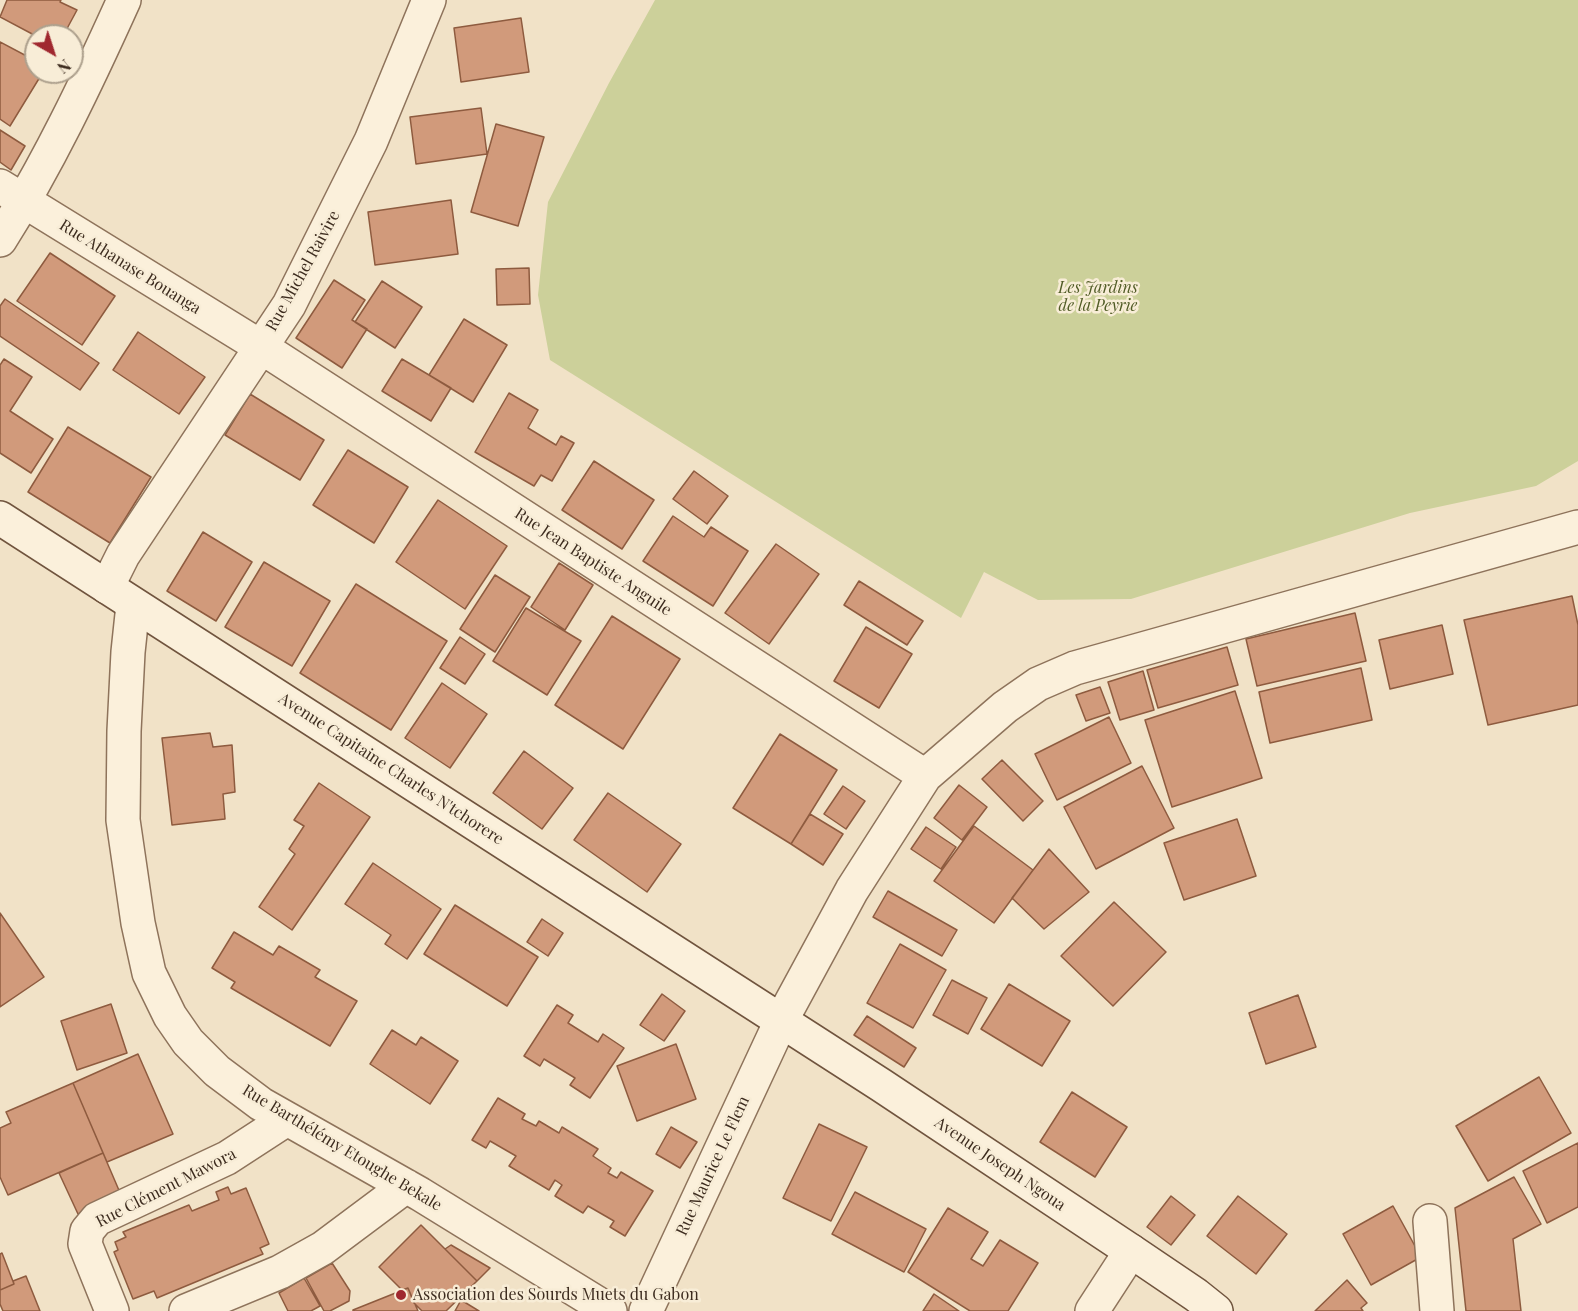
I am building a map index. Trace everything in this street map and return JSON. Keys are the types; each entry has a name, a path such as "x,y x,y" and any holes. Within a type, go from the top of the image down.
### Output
{"street":[{"path":"0,240 12,194 96,61 124,0"},
{"name":"Rue Michel Raivire","path":"107,587 123,555 289,304 371,141 429,0"},
{"name":"Rue Athanase Bouanga","path":"12,194 261,347"},
{"name":"Rue Jean Baptiste Anguile","path":"261,347 926,776"},
{"name":"Avenue Capitaine Charles N'tchorere","path":"0,518 781,1021"},
{"name":"Rue Maurice Le Flem","path":"646,1311 781,1021 852,890 926,776 1013,701 1038,684 1075,668 1578,527"},
{"name":"Rue Barthélémy Etoughe Bekale","path":"133,605 124,731 123,820 138,923 149,973 170,1016 188,1042 217,1071 261,1104 406,1186 610,1311"},
{"name":"Avenue Joseph Ngoua","path":"781,1021 1131,1251 1196,1295 1215,1311"},
{"name":"Rue Clément Mawora","path":"111,1311 85,1244 87,1231 97,1219 226,1158 287,1119"},
{"path":"186,1311 280,1272 323,1248 406,1186"},
{"path":"1431,1221 1437,1311"},
{"path":"1092,1311 1131,1251"}],"green space":[{"name":"Les Jardins de la Peyrie","path":"655,0 1578,0 1578,461 1536,486 1410,513 1131,599 1038,600 984,572 961,618 550,360 538,295 548,202"}],"building":[{"path":"7,0 61,0 60,2 77,10 69,24 24,24 24,30 0,17"},
{"path":"521,18 529,72 461,82 454,28"},
{"path":"0,42 24,55 24,84 36,84 10,126 0,119"},
{"path":"481,108 487,154 416,164 410,117"},
{"path":"496,124 544,137 518,226 471,212"},
{"path":"0,130 25,146 11,170 0,162"},
{"path":"451,200 458,254 375,265 368,212"},
{"path":"50,253 115,296 82,345 17,301"},
{"path":"529,268 530,304 497,305 496,269"},
{"path":"334,280 365,300 352,320 367,329 342,368 296,338"},
{"path":"382,281 422,307 395,348 355,322"},
{"path":"5,299 99,363 80,390 0,336 0,306"},
{"path":"464,319 507,345 473,402 429,375"},
{"path":"138,332 205,377 179,414 113,370"},
{"path":"4,359 32,377 10,411 53,439 31,473 0,453 0,365"},
{"path":"402,359 451,388 431,421 382,391"},
{"path":"509,393 538,410 528,428 556,445 561,436 574,443 552,481 541,475 534,486 475,452"},
{"path":"250,394 324,440 300,480 225,435"},
{"path":"68,427 151,477 110,543 28,492"},
{"path":"348,450 408,487 374,543 313,505"},
{"path":"594,461 654,500 622,549 562,510"},
{"path":"694,471 728,496 707,524 673,499"},
{"path":"438,500 507,546 465,609 396,562"},
{"path":"673,516 704,537 711,527 748,551 713,606 643,561"},
{"path":"203,532 252,562 216,621 167,591"},
{"path":"776,544 819,574 769,644 725,613"},
{"path":"264,562 330,601 292,666 225,627"},
{"path":"559,563 593,585 565,630 531,607"},
{"path":"495,575 530,597 495,652 460,629"},
{"path":"859,581 923,621 907,645 844,605"},
{"path":"356,584 447,641 391,730 300,673"},
{"path":"1572,596 1578,625 1578,705 1488,725 1464,620"},
{"path":"526,608 581,641 547,695 493,661"},
{"path":"1355,613 1366,661 1257,686 1246,639"},
{"path":"612,616 680,659 623,749 555,705"},
{"path":"1442,625 1453,674 1390,689 1379,640"},
{"path":"866,627 912,654 879,708 834,681"},
{"path":"460,637 485,654 465,684 440,668"},
{"path":"1227,647 1238,685 1158,708 1147,670"},
{"path":"1361,668 1372,720 1270,743 1259,692"},
{"path":"1143,671 1154,710 1120,720 1108,682"},
{"path":"442,683 487,714 450,768 405,738"},
{"path":"1100,687 1110,713 1086,721 1076,695"},
{"path":"1235,691 1262,778 1172,807 1145,720"},
{"path":"1109,717 1131,763 1057,800 1035,754"},
{"path":"210,733 213,747 232,745 235,792 223,794 225,819 172,825 162,738"},
{"path":"780,734 837,770 791,844 733,808"},
{"path":"524,751 573,788 542,829 493,793"},
{"path":"1002,760 1043,801 1023,821 982,779"},
{"path":"1142,766 1174,828 1096,869 1064,807"},
{"path":"319,783 370,817 292,930 259,907 295,854 289,849 304,826 294,820"},
{"path":"959,785 987,807 962,840 934,818"},
{"path":"843,786 865,801 846,829 824,814"},
{"path":"608,793 681,844 647,892 574,840"},
{"path":"810,814 843,834 823,865 791,844"},
{"path":"1237,819 1256,876 1184,900 1164,843"},
{"path":"974,826 1033,870 994,923 934,881"},
{"path":"926,827 956,847 941,869 911,849"},
{"path":"1049,849 1089,892 1044,929 1012,898"},
{"path":"373,863 441,909 407,959 385,944 391,935 345,904"},
{"path":"888,891 957,930 942,956 873,917"},
{"path":"1114,902 1166,952 1113,1006 1061,956"},
{"path":"455,905 538,957 507,1006 424,954"},
{"path":"0,913 44,977 0,1007"},
{"path":"542,919 563,933 548,956 527,942"},
{"path":"234,932 273,955 279,946 320,970 315,977 357,1001 330,1046 231,988 235,982 212,968"},
{"path":"900,944 946,970 913,1028 867,1003"},
{"path":"952,980 987,998 968,1034 933,1015"},
{"path":"1009,984 1070,1021 1042,1066 981,1029"},
{"path":"662,994 685,1011 664,1041 640,1025"},
{"path":"1298,995 1316,1047 1266,1064 1249,1013"},
{"path":"111,1004 127,1053 77,1070 61,1021"},
{"path":"557,1005 573,1015 568,1023 598,1042 603,1034 624,1048 590,1098 570,1085 575,1078 544,1059 540,1066 524,1056"},
{"path":"867,1016 916,1048 904,1067 854,1035"},
{"path":"392,1030 416,1045 421,1037 458,1061 430,1104 370,1064"},
{"path":"676,1044 696,1099 637,1121 617,1066"},
{"path":"138,1054 173,1134 107,1162 73,1083"},
{"path":"1539,1077 1571,1133 1488,1181 1456,1126"},
{"path":"73,1083 103,1153 8,1195 0,1177 0,1128 11,1123 6,1112"},
{"path":"1072,1092 1127,1127 1095,1177 1040,1142"},
{"path":"498,1098 525,1114 522,1119 536,1126 539,1121 559,1133 562,1127 598,1149 593,1156 611,1168 608,1173 617,1178 621,1172 653,1191 625,1236 610,1227 614,1221 588,1206 583,1213 555,1196 562,1185 555,1180 549,1190 509,1166 516,1156 490,1141 486,1148 472,1140"},
{"path":"819,1124 867,1147 831,1221 783,1198"},
{"path":"671,1127 697,1142 680,1168 656,1154"},
{"path":"1578,1143 1578,1207 1547,1223 1523,1171"},
{"path":"103,1153 121,1195 78,1214 59,1173"},
{"path":"1514,1177 1541,1224 1513,1239 1521,1311 1466,1311 1455,1208"},
{"path":"228,1187 231,1194 246,1188 269,1244 260,1248 263,1254 157,1298 154,1291 133,1299 114,1252 118,1250 115,1242 126,1237 123,1232 189,1205 192,1211 219,1200 216,1192"},
{"path":"855,1192 926,1229 904,1272 832,1234"},
{"path":"1171,1196 1195,1215 1171,1245 1147,1227"},
{"path":"1238,1196 1287,1234 1256,1274 1207,1236"},
{"path":"1393,1206 1421,1257 1371,1285 1343,1234"},
{"path":"948,1208 988,1232 971,1259 983,1266 1000,1240 1038,1263 1008,1311 970,1311 908,1272"},
{"path":"421,1225 477,1281 446,1311 422,1311 414,1303 408,1288 402,1290 379,1267"},
{"path":"451,1245 490,1268 477,1281 445,1249"},
{"path":"2,1253 14,1284 0,1290 0,1254"},
{"path":"332,1263 350,1291 349,1301 330,1311 324,1311 306,1278"},
{"path":"26,1276 40,1311 3,1311 0,1304 0,1290"},
{"path":"304,1278 320,1306 311,1311 288,1311 279,1293"},
{"path":"1347,1280 1367,1303 1361,1308 1363,1311 1315,1311"},
{"name":"Association des Sourds Muets du Gabon","path":"408,1288 418,1311 353,1311 353,1310"},
{"path":"934,1294 959,1311 923,1311"},
{"path":"461,1300 479,1311 455,1311"}],"place":[{"name":"Association des Sourds Muets du Gabon","path":"401,1295"}]}
